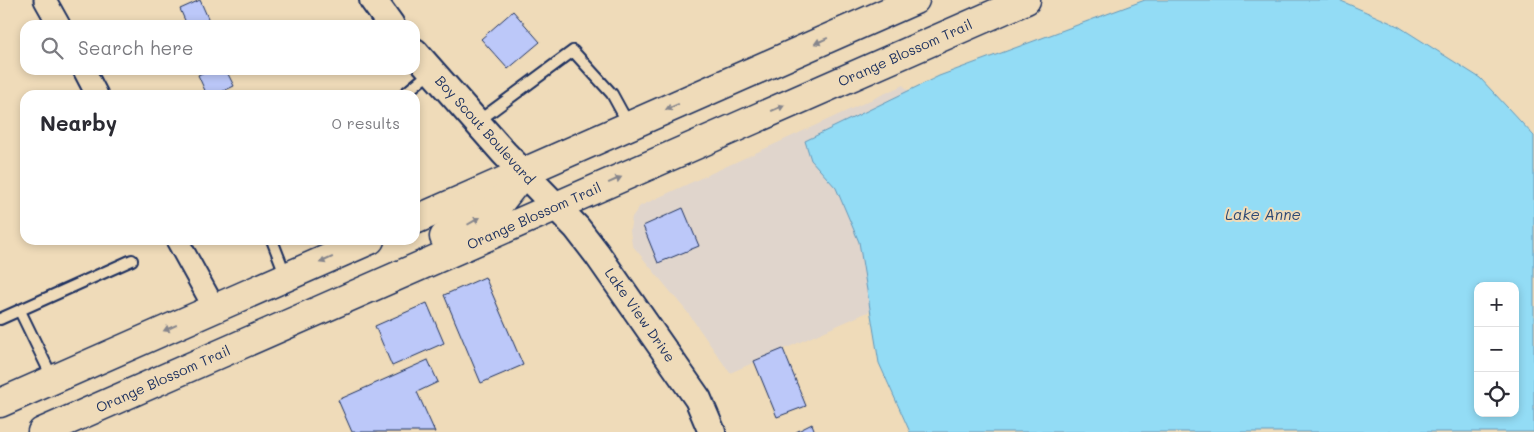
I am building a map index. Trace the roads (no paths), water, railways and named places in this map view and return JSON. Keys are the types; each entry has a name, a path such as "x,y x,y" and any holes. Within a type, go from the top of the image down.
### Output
{"main road":[{"path":"420,218 915,0"},
{"name":"Orange Blossom Trail","path":"42,432 1026,0"},
{"path":"103,405 138,375 187,350 454,232 494,210 523,173"},
{"path":"0,403 359,245"},
{"path":"0,421 21,409 56,379"}],"street":[{"path":"45,0 56,20"},
{"path":"372,0 387,20"},
{"name":"Boy Scout Boulevard","path":"423,62 523,173 556,206"},
{"path":"87,75 95,90"},
{"name":"Lake View Drive","path":"556,206 597,254 698,399 712,432"},
{"path":"180,245 215,309"}],"lane":[{"path":"476,122 573,51 612,94 629,126"},
{"path":"406,90 415,75"},
{"path":"274,245 286,277"},
{"path":"0,319 132,260"},
{"path":"20,310 56,379"}],"water":[{"name":"Lake Anne","path":"1145,0 1339,0 1398,26 1480,78 1534,136 1534,432 910,432 879,363 859,242 836,188 811,160 805,141 939,76"}]}
